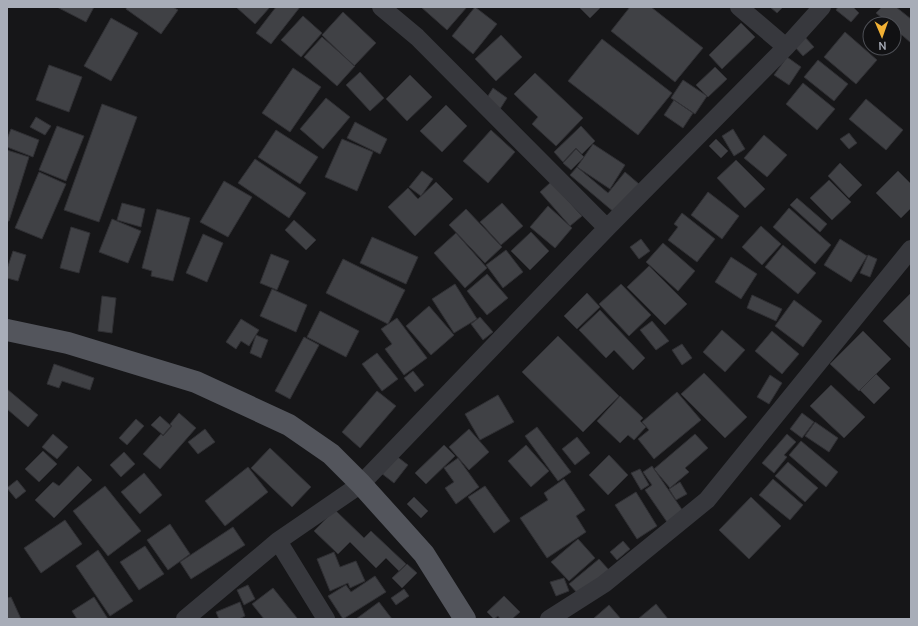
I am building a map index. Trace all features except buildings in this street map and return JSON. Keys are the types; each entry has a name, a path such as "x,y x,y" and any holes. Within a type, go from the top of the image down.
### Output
{"main road":[{"path":"7,330 68,343 196,382 288,425 331,454 424,554 465,619"}],"street":[{"path":"381,7 417,37 607,228"},
{"path":"739,7 786,47"},
{"path":"185,619 278,541 360,484 607,228 786,47 822,7"},
{"path":"548,619 604,584 707,500 911,249"},
{"path":"278,541 326,619"}]}
